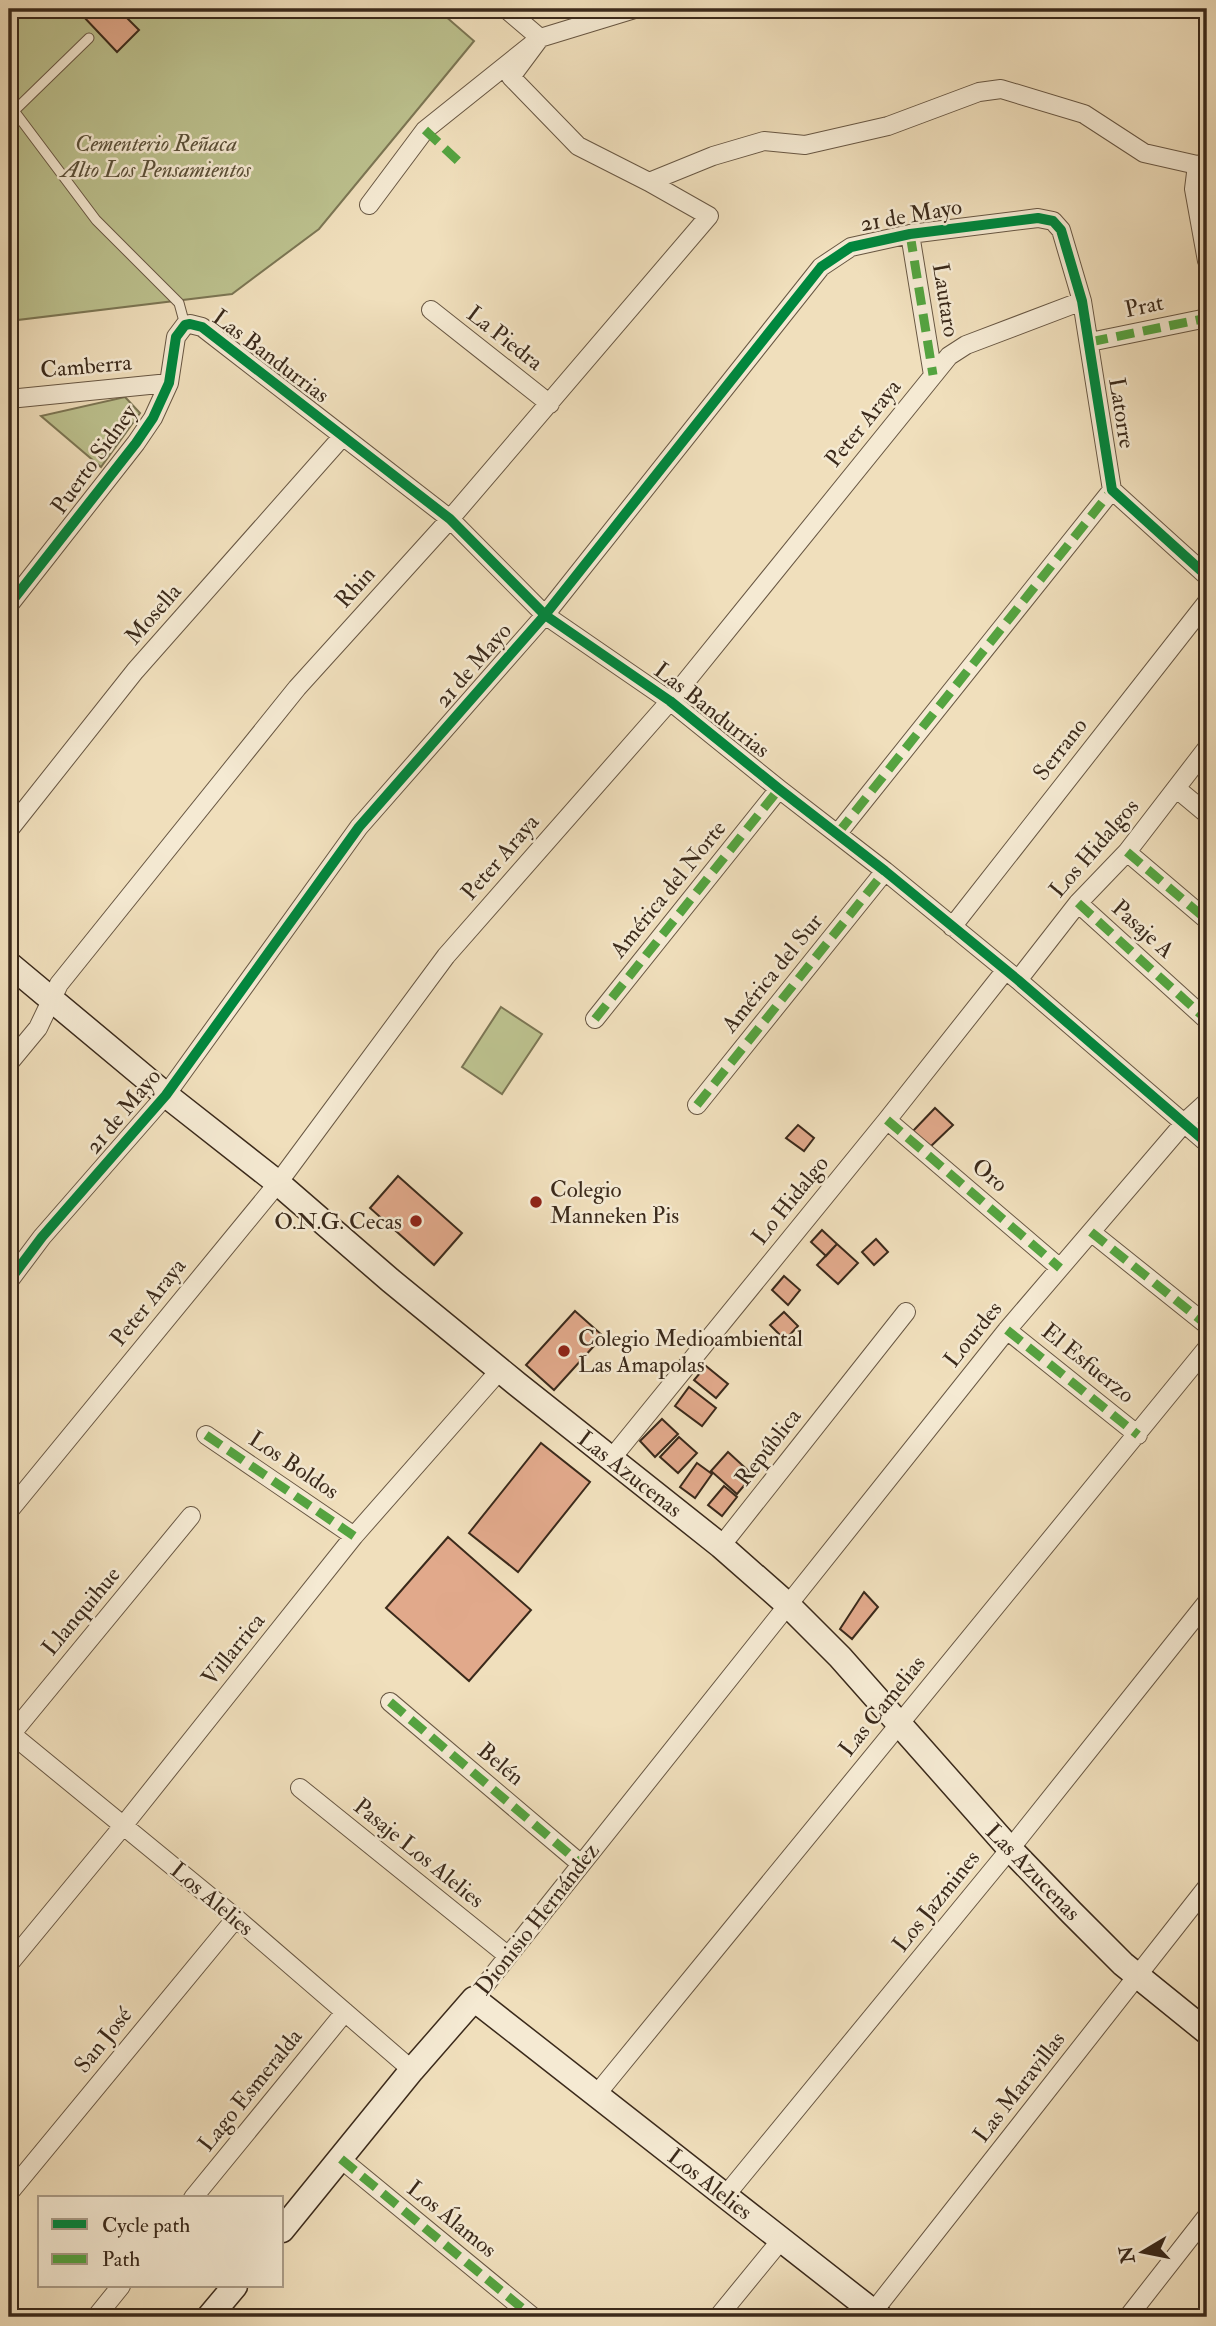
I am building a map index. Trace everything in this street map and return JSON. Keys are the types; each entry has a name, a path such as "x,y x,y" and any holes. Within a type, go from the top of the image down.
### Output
{"street":[{"path":"506,9 540,38"},
{"path":"369,205 425,130 540,38 635,9"},
{"path":"540,38 510,77 578,146 649,182 713,156 764,141 805,145 888,126 979,92 1001,89 1084,114 1144,153 1202,164 1194,189 1207,261"},
{"name":"Rhin","path":"9,1063 38,1028 59,984 297,688 450,519 709,216 649,182"},
{"name":"21 de Mayo","path":"9,1281 42,1237 166,1095 359,827 545,615 821,267 850,247 910,234 1038,218 1053,221"},
{"name":"Latorre","path":"1053,221 1061,230 1082,301 1112,490"},
{"name":"Lautaro","path":"910,234 933,375"},
{"name":"Peter Araya","path":"9,1511 278,1183 446,956 670,701 949,356 967,345 1082,301"},
{"name":"La Piedra","path":"431,310 550,404"},
{"name":"Prat","path":"1090,342 1207,318"},
{"name":"Las Bandurrias","path":"185,325 195,324 209,331 450,519 545,615 670,701 838,833 1012,975 1207,1143"},
{"name":"Puerto Sidney","path":"9,605 153,418 169,383 176,337 185,325"},
{"name":"Camberra","path":"9,399 169,383"},
{"name":"Mosella","path":"9,830 135,671 342,436"},
{"path":"838,833 1112,490 1207,576"},
{"name":"Serrano","path":"952,927 1207,601"},
{"name":"Los Hidalgos","path":"1012,975 1127,852 1207,748"},
{"name":"América del Norte","path":"595,1020 779,789"},
{"path":"1177,789 1207,814"},
{"path":"1127,852 1207,920"},
{"name":"América del Sur","path":"697,1105 885,872"},
{"name":"Pasaje A","path":"1078,903 1207,1020"},
{"name":"Las Azucenas","path":"9,964 166,1095 278,1183 500,1370 721,1546 788,1605 840,1657 1010,1849 1138,1977 1207,2032"},
{"name":"Lo Hidalgo","path":"611,1459 887,1120 1012,975"},
{"name":"Lourdes","path":"788,1605 1007,1330 1185,1122 1207,1102"},
{"name":"Oro","path":"887,1120 1060,1268"},
{"path":"1091,1232 1207,1325"},
{"name":"República","path":"721,1546 905,1312"},
{"name":"El Esfuerzo","path":"1007,1330 1138,1435"},
{"name":"Las Camelias","path":"596,2095 1207,1348"},
{"name":"Villarrica","path":"9,1964 123,1826 354,1536 500,1370"},
{"name":"Los Boldos","path":"206,1434 354,1536"},
{"name":"Llanquihue","path":"9,1734 191,1516"},
{"name":"Los Jazmines","path":"725,2196 1010,1849 1207,1602"},
{"name":"Dionisio Hernández","path":"284,2228 412,2070 474,1999 788,1605"},
{"name":"Belén","path":"390,1702 581,1864"},
{"name":"Los Alelies","path":"9,1734 236,1917 412,2070"},
{"name":"Pasaje Los Alelies","path":"300,1788 507,1955"},
{"name":"Las Maravillas","path":"874,2315 1207,1887"},
{"name":"San José","path":"9,2193 236,1917"},
{"name":"Los Alelies","path":"474,1999 874,2315"},
{"name":"Lago Esmeralda","path":"195,2196 345,2012"},
{"name":"Los Álamos","path":"341,2160 533,2317"},
{"path":"1128,2317 1207,2216"},
{"path":"718,2317 780,2240"},
{"path":"96,2317 119,2288"},
{"path":"210,2317 233,2288"}],"lane":[{"path":"89,38 11,108 96,220 179,303 185,325"}],"green space":[{"name":"Cementerio Reñaca Alto Los Pensamientos","path":"9,9 437,9 474,41 319,229 232,294 9,321"},
{"path":"125,397 140,413 101,467 41,416"},
{"path":"501,1007 542,1034 502,1094 462,1067"}],"building":[{"path":"88,9 118,9 139,30 117,52 82,15"},
{"path":"935,1108 953,1125 930,1147 913,1131"},
{"path":"798,1125 814,1138 804,1151 786,1138"},
{"name":"O.N.G. Cecas","path":"398,1176 462,1233 434,1265 370,1208"},
{"path":"822,1230 837,1244 826,1256 811,1242"},
{"path":"876,1239 888,1252 874,1265 862,1252"},
{"path":"837,1244 858,1263 838,1284 817,1265"},
{"path":"784,1276 800,1290 788,1305 772,1290"},
{"name":"Colegio Medioambiental Las Amapolas","path":"575,1311 603,1336 554,1390 526,1365"},
{"path":"784,1312 798,1326 785,1340 770,1325"},
{"path":"706,1366 728,1384 716,1398 694,1380"},
{"path":"689,1387 716,1408 702,1426 675,1406"},
{"path":"662,1419 678,1434 655,1457 640,1441"},
{"path":"679,1437 697,1453 678,1473 660,1457"},
{"path":"541,1443 590,1482 518,1572 469,1533"},
{"path":"728,1452 753,1475 737,1494 711,1471"},
{"path":"697,1463 712,1474 695,1498 680,1487"},
{"path":"724,1486 737,1497 722,1516 708,1505"},
{"path":"448,1537 531,1610 469,1681 386,1608"},
{"path":"864,1592 878,1607 852,1639 840,1629"}],"marked path":[{"path":"425,130 458,161"},
{"path":"910,234 933,375"},
{"path":"1090,342 1207,318"},
{"path":"838,833 1112,490"},
{"path":"595,1019 779,789"},
{"path":"1127,852 1207,920"},
{"path":"697,1105 885,871"},
{"path":"1078,903 1207,1020"},
{"path":"887,1120 1060,1268"},
{"path":"1091,1232 1207,1325"},
{"path":"1007,1330 1138,1435"},
{"path":"206,1435 354,1536"},
{"path":"390,1702 581,1864"},
{"path":"341,2159 533,2317"}],"cycle path":[{"path":"9,1281 42,1237 166,1095 359,827 545,615 821,267 851,247 910,234 1038,218 1053,221 1061,230 1082,301 1112,490 1207,576"},
{"path":"9,605 153,418 169,383 176,337 185,325 202,327 450,519 545,615 670,701 885,871 1018,980 1207,1143"}],"place":[{"name":"Colegio Manneken Pis","path":"536,1202"},
{"name":"O.N.G. Cecas","path":"416,1221"},
{"name":"Colegio Medioambiental Las Amapolas","path":"564,1351"}]}
